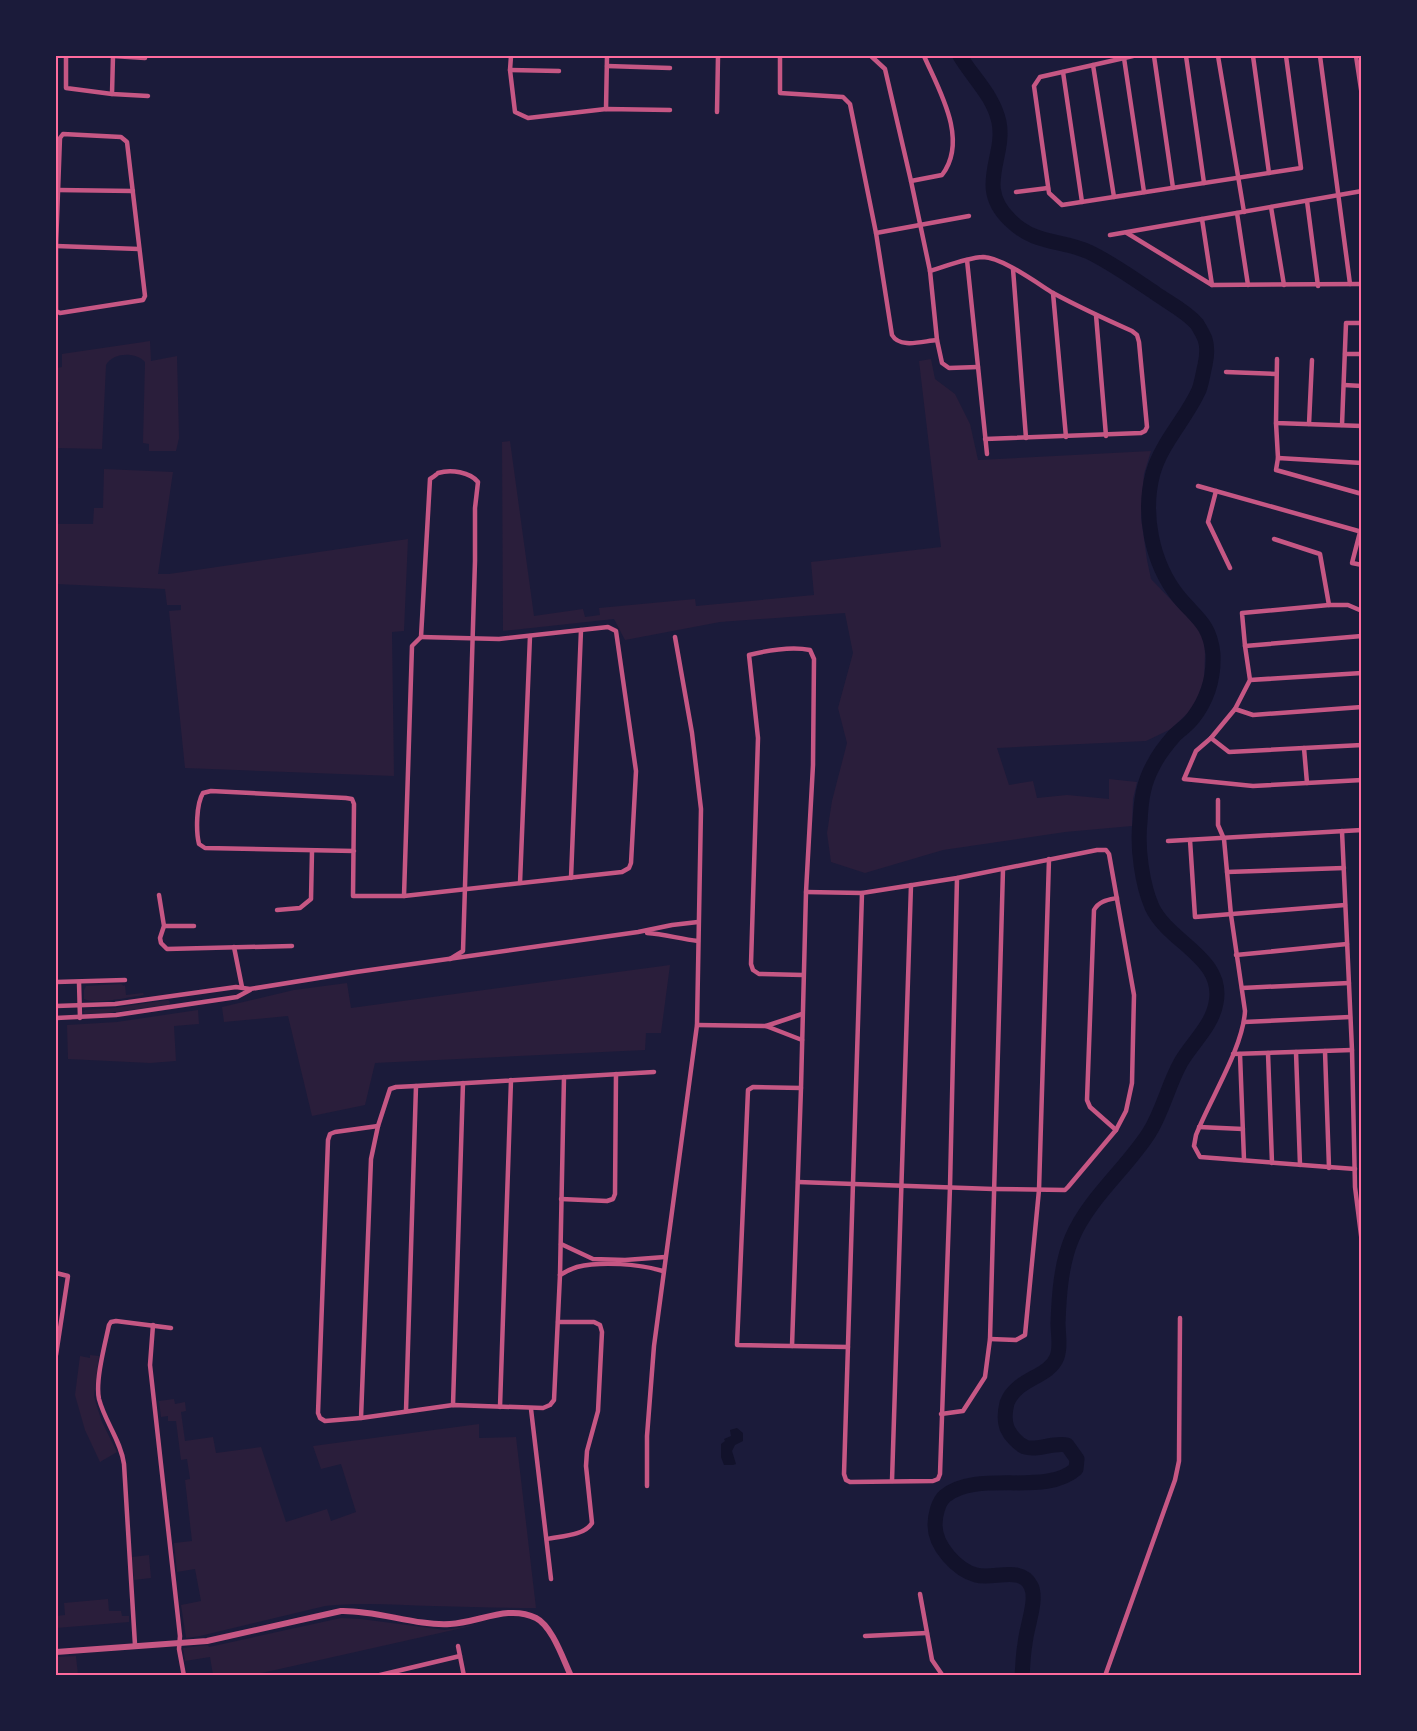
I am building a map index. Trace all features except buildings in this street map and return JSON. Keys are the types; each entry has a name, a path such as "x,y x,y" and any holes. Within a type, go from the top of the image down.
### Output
{"street":[{"path":"66,56 66,88 148,96"},
{"path":"112,94 113,56 145,58"},
{"path":"511,56 514,112 528,117 606,109 670,110"},
{"path":"606,109 607,56"},
{"path":"717,112 718,56"},
{"path":"780,56 780,93 843,97 850,104 876,233 892,335 895,341 901,343 937,340"},
{"path":"871,56 885,69 911,181 930,271 937,340 942,363 949,368 978,367"},
{"path":"911,181 942,175 948,166 953,147 949,114 924,56"},
{"path":"1133,56 1040,77 1034,86 1049,193 1062,205 1301,168 1286,56"},
{"path":"1154,56 1173,188"},
{"path":"1186,56 1204,183"},
{"path":"1218,56 1244,212"},
{"path":"1253,56 1269,173"},
{"path":"1320,56 1350,284"},
{"path":"1356,56 1362,96"},
{"path":"1124,58 1143,192"},
{"path":"1093,65 1114,197"},
{"path":"607,66 670,68"},
{"path":"510,70 559,71"},
{"path":"1063,72 1083,202"},
{"path":"61,135 125,139 140,249 145,296 143,300 60,313 56,309 58,190 61,135"},
{"path":"1016,192 1048,188"},
{"path":"58,190 133,190"},
{"path":"1110,235 1362,191"},
{"path":"1307,201 1318,286"},
{"path":"1271,207 1284,285"},
{"path":"1237,213 1248,285"},
{"path":"876,233 969,216"},
{"path":"1202,219 1212,285"},
{"path":"1126,233 1212,285 1362,284"},
{"path":"56,246 140,249"},
{"path":"930,271 967,260 992,258 1053,293 1137,335 1147,427 1145,431 1106,436 985,440"},
{"path":"967,260 987,454"},
{"path":"1013,268 1026,438"},
{"path":"1053,293 1066,437"},
{"path":"1096,315 1106,436"},
{"path":"1342,425 1346,322 1362,323"},
{"path":"1345,354 1362,354"},
{"path":"1277,359 1278,458 1276,470 1362,494"},
{"path":"1309,424 1312,360"},
{"path":"1226,372 1276,374"},
{"path":"1344,385 1362,386"},
{"path":"1276,423 1362,426"},
{"path":"1278,458 1362,463"},
{"path":"404,897 412,646 421,637 430,479 438,473 465,473 474,477 478,482 475,508 463,951 450,959"},
{"path":"1198,486 1361,532 1352,562 1362,565"},
{"path":"1216,491 1208,522 1230,568"},
{"path":"1274,540 1320,554 1329,605"},
{"path":"1362,611 1348,605 1329,605 1242,613 1250,680 1235,709 1211,738 1196,751 1184,779 1253,786 1362,780"},
{"path":"354,851 205,848 200,844 198,837 199,800 203,793 210,791 352,799 354,804 354,851 352,896 404,897 622,872 629,868 631,863 636,771 616,631 608,627 499,639 421,637"},
{"path":"571,878 581,630"},
{"path":"520,883 530,636"},
{"path":"1245,646 1362,636"},
{"path":"647,1486 648,1424 654,1346 696,1025 701,808 692,733 675,637"},
{"path":"792,1346 806,892 813,765 814,659 810,650 800,648 763,651 749,655 758,738 751,964 753,970 759,974 803,975"},
{"path":"1250,680 1362,673"},
{"path":"1235,709 1253,715 1362,707"},
{"path":"1211,738 1229,752 1362,745"},
{"path":"1304,748 1307,783"},
{"path":"1218,800 1218,825 1224,838 1231,915 1245,1011 1244,1022 1233,1054 1199,1127 1194,1146 1200,1157 1355,1169"},
{"path":"1168,841 1362,830"},
{"path":"1342,831 1352,1050 1355,1187 1362,1243"},
{"path":"1190,840 1195,917 1345,905"},
{"path":"277,910 300,908 311,899 312,850"},
{"path":"798,1182 1059,1191 1068,1187 1116,1130 1126,1111 1132,1083 1134,995 1109,854 1106,850 862,893 806,892"},
{"path":"990,1339 1016,1340 1025,1335 1039,1190 1048,859"},
{"path":"1227,872 1344,868"},
{"path":"941,1414 963,1411 969,1403 985,1377 990,1339 1003,869"},
{"path":"862,893 844,1474 846,1480 850,1482 933,1481 938,1479 940,1474 950,1187 957,878"},
{"path":"892,1481 910,885"},
{"path":"159,895 164,926 160,938 161,943 167,949 292,946"},
{"path":"1116,1130 1090,1107 1087,1100 1094,910 1096,905 1103,901 1117,898"},
{"path":"56,1006 115,1004 242,987 250,989 698,922"},
{"path":"164,926 194,926"},
{"path":"638,932 664,934 698,941"},
{"path":"1236,954 1347,944"},
{"path":"234,947 242,987"},
{"path":"56,982 125,980"},
{"path":"79,982 80,1018"},
{"path":"1242,988 1349,983"},
{"path":"56,1018 116,1016 237,997 250,989"},
{"path":"173,996 175,1006"},
{"path":"696,1025 766,1026 802,1014"},
{"path":"1244,1022 1350,1017"},
{"path":"766,1026 802,1040"},
{"path":"1233,1054 1352,1050"},
{"path":"1325,1051 1329,1168"},
{"path":"1296,1052 1300,1165"},
{"path":"1268,1053 1272,1163"},
{"path":"1240,1054 1244,1160"},
{"path":"361,1418 371,1159 378,1126 390,1089 654,1072"},
{"path":"561,1199 607,1201 613,1199 615,1194 616,1074"},
{"path":"378,1126 335,1131 330,1134 328,1140 318,1413 320,1419 325,1421 361,1418 453,1405 543,1408 554,1400 561,1244 564,1077"},
{"path":"500,1407 511,1080"},
{"path":"453,1405 463,1083"},
{"path":"406,1411 416,1086"},
{"path":"801,1088 753,1087 748,1090 737,1344 848,1347"},
{"path":"1199,1127 1243,1130"},
{"path":"561,1244 593,1259 663,1271"},
{"path":"560,1275 576,1267 665,1257"},
{"path":"56,1273 68,1276 56,1355"},
{"path":"1105,1676 1175,1480 1179,1461 1180,1318"},
{"path":"135,1645 124,1464 122,1452 101,1404 98,1391 111,1322 171,1328"},
{"path":"547,1539 588,1529 592,1523 586,1466 587,1451 598,1411 602,1332 600,1325 594,1322 558,1322"},
{"path":"153,1325 150,1365 179,1649 184,1676"},
{"path":"531,1409 551,1580"},
{"path":"920,1594 932,1660 943,1676"},
{"path":"56,1652 212,1640 341,1611 444,1624 517,1613 534,1617 543,1623 549,1630 571,1676"},
{"path":"865,1636 927,1633"},
{"path":"458,1646 464,1676"},
{"path":"376,1676 460,1656"}],"shaded area":[{"path":"150,341 151,361 177,356 179,438 176,451 149,451 149,444 143,443 145,362 131,355 114,358 106,365 102,449 58,448 56,368 62,367 62,354"},
{"path":"931,359 935,379 955,394 970,424 978,460 1151,451 1144,474 1141,518 1151,579 1203,633 1204,680 1194,707 1171,729 1146,741 997,748 1009,785 1033,781 1037,798 1067,795 1109,799 1109,779 1137,782 1133,799 1132,826 1065,832 943,850 865,873 831,862 827,833 832,801 847,743 838,708 853,653 845,613 720,622 625,640 614,619 503,631 502,442 510,441 534,616 583,609 585,617 600,615 599,608 695,599 696,606 814,595 811,562 941,547 919,361"},
{"path":"104,469 173,472 158,574 408,539 404,631 392,632 394,776 185,768 169,611 181,610 181,605 167,605 165,589 56,584 57,524 93,524 94,508 103,508"},
{"path":"670,965 661,1033 646,1033 645,1050 375,1063 365,1105 312,1116 288,1016 224,1022 222,1007 294,990 347,983 351,1008"},
{"path":"125,985 126,995 143,993 144,995 104,1001 84,999 86,986"},
{"path":"168,1000 169,1005 107,1013 85,1014 83,1012 85,1010"},
{"path":"198,1010 199,1024 174,1026 176,1061 150,1063 68,1059 67,1025 117,1022"},
{"path":"90,1355 99,1356 94,1397 102,1422 117,1452 100,1462 85,1430 75,1395 80,1356 90,1358"},
{"path":"174,1399 175,1404 185,1402 186,1411 181,1412 185,1441 213,1437 216,1453 261,1447 286,1522 327,1509 331,1521 356,1512 341,1464 321,1469 313,1446 479,1424 479,1438 516,1437 536,1608 379,1604 325,1606 186,1638 181,1605 201,1601 195,1569 177,1572 174,1543 192,1541 185,1480 190,1479 187,1459 181,1460 176,1421 168,1421 168,1416 161,1417 159,1401"},
{"path":"737,1428 743,1433 743,1441 735,1445 732,1451 736,1464 724,1465 721,1457 721,1444 725,1441 724,1439 731,1436 730,1430"},
{"path":"149,1555 151,1578 134,1580 132,1557"},
{"path":"108,1599 109,1611 121,1611 122,1616 129,1616 129,1622 56,1628 56,1616 65,1615 64,1603"},
{"path":"341,1618 445,1630 480,1624 253,1675 213,1675 210,1657 185,1661 183,1648 208,1645 209,1647"},
{"path":"76,1656 78,1675 56,1675 56,1657"}],"waterway":[{"path":"960,56 996,112 1000,135 994,172 994,196 1010,220 1029,234 1089,252 1123,271 1193,319 1203,335 1207,349 1199,390 1162,451 1153,473 1149,521 1156,553 1169,583 1196,615 1209,635 1213,654 1212,671 1209,688 1198,711 1191,721 1174,736 1150,771 1142,799 1139,843 1143,877 1152,907 1170,931 1204,962 1217,987 1216,1003 1206,1027 1176,1071 1149,1133 1088,1210 1072,1238 1061,1280 1057,1357 1047,1370 1017,1388 1007,1403 1006,1425 1017,1442 1030,1448 1067,1445 1077,1459 1076,1469 1063,1477 1047,1481 975,1484 959,1488 945,1496 939,1505 935,1525 943,1549 962,1568 983,1576 1006,1574 1021,1576 1031,1586 1033,1599 1022,1676"}]}
